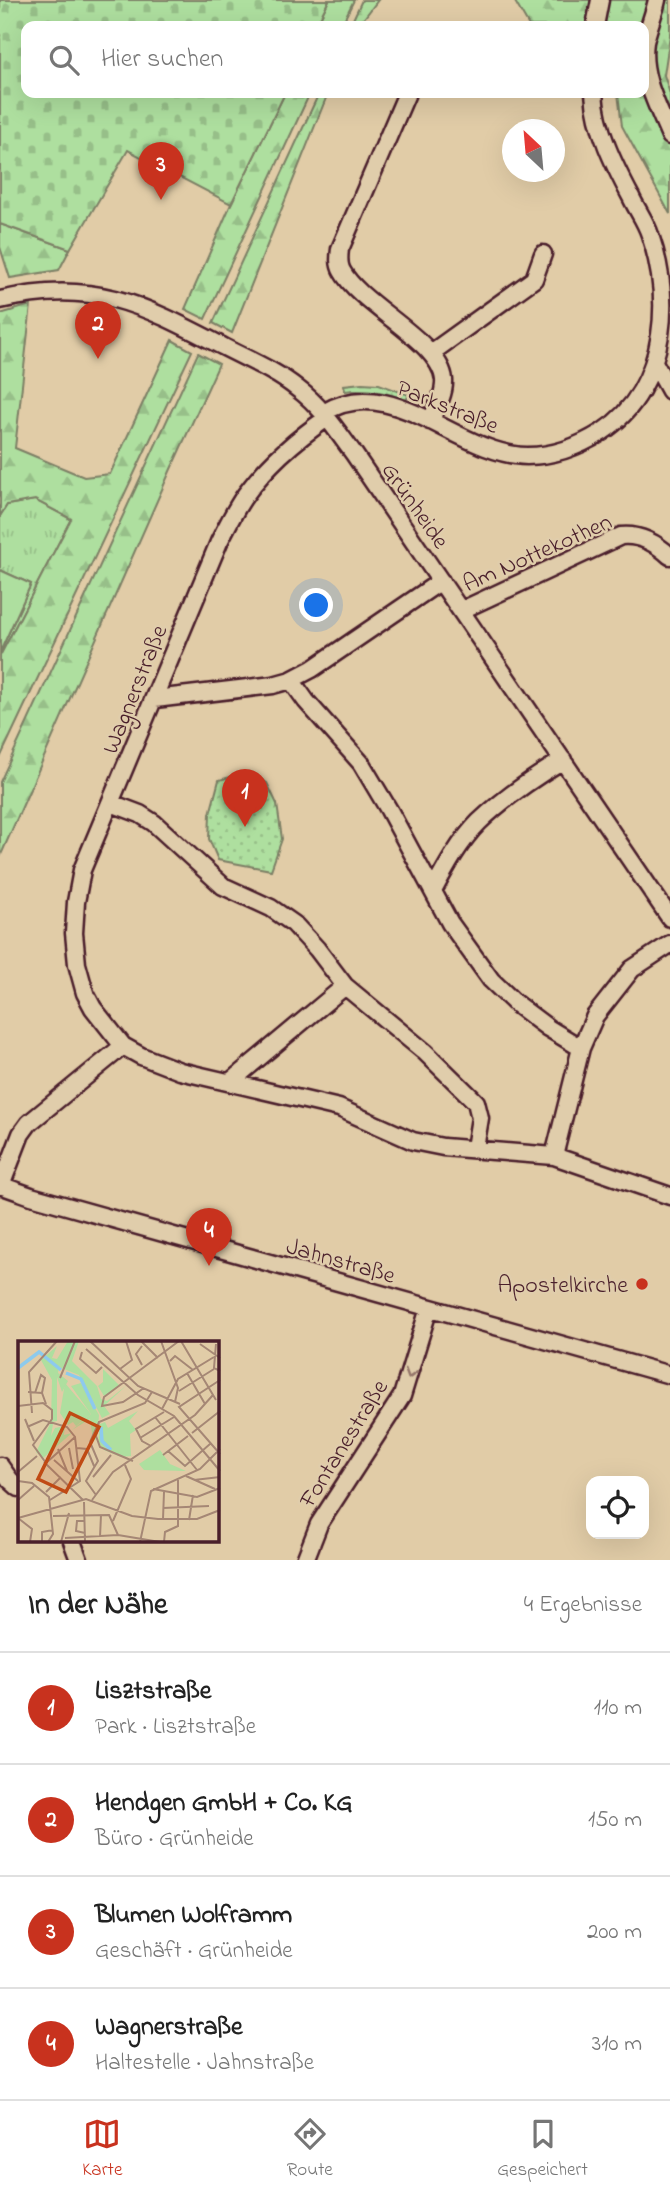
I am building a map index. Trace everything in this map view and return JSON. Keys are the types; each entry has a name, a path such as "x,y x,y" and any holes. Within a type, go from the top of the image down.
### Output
{"street":[{"path":"597,21 600,0"},
{"path":"649,29 657,0"},
{"path":"649,83 670,136"},
{"path":"405,98 340,250 339,262 348,279 431,353 442,369 442,394 430,421"},
{"name":"Parkstraße","path":"325,415 337,404 367,400 400,406 478,445 503,453 527,456 571,448 610,427 637,398 648,381 660,334 663,304 659,268 650,233 602,135 595,98"},
{"path":"431,353 534,279 544,254"},
{"name":"Grünheide","path":"0,300 53,291 86,293 130,303 263,365 299,389 325,415 462,610 670,918"},
{"path":"654,362 670,391"},
{"name":"Wagnerstraße","path":"325,415 258,479 236,509 219,542 82,870 74,933 77,964 85,993 93,1008 123,1046 141,1056 180,1070 339,1108 413,1141 443,1147 554,1156 670,1196"},
{"name":"Am Nottekothen","path":"462,610 610,539 631,535 658,544 670,556"},
{"path":"155,699 259,687 290,680 328,659 441,581"},
{"path":"290,680 361,763 450,923 491,980 526,1012 582,1048"},
{"path":"433,891 458,849 478,823 510,796 563,760"},
{"path":"111,803 140,814 167,832 223,886 271,908 294,924 345,986 425,1052 477,1102 480,1118 475,1148"},
{"path":"554,1156 582,1048 595,1016 632,969 670,944"},
{"path":"230,1082 345,986"},
{"path":"0,1185 21,1134 29,1123 123,1046"},
{"name":"Jahnstraße","path":"0,1185 31,1196 670,1375"},
{"name":"Fontanestraße","path":"305,1560 319,1524 402,1396 429,1308"},
{"path":"0,1466 18,1487"},
{"path":"72,1542 79,1560"}],"green space":[{"path":"0,0 329,0 318,21 21,21 21,98 283,98 231,204 128,150 70,249 0,224"},
{"path":"329,0 354,0 344,21 318,21"},
{"path":"362,0 378,0 362,21 352,21"},
{"path":"514,0 670,0 670,35 664,75 670,94 670,214 622,126 619,98 649,98 649,21 526,21"},
{"path":"283,98 308,98 205,319 185,309 231,204"},
{"path":"317,98 326,98 232,333 213,323"},
{"path":"0,224 70,249 59,270 10,278 0,247"},
{"path":"31,305 15,448 84,477 110,474 172,340 192,351 0,758 0,656 71,519 35,500 7,505 0,516 0,314"},
{"path":"198,353 219,364 0,857 0,782"},
{"path":"379,384 409,395 406,400 376,391 345,391 344,385"},
{"path":"35,500 71,519 0,656 31,584 0,570 0,516 7,505"},
{"path":"0,570 31,584 0,652"},
{"path":"249,772 267,783 277,804 282,839 271,870 218,860 209,839 210,814 219,780"}],"place":[{"name":"Blumen Wolframm","path":"161,200"},
{"name":"Hendgen GmbH + Co. KG","path":"98,359"},
{"name":"Lisztstraße","path":"245,827"},
{"name":"Wagnerstraße","path":"209,1266"},
{"name":"Apostelkirche","path":"642,1284"}]}
